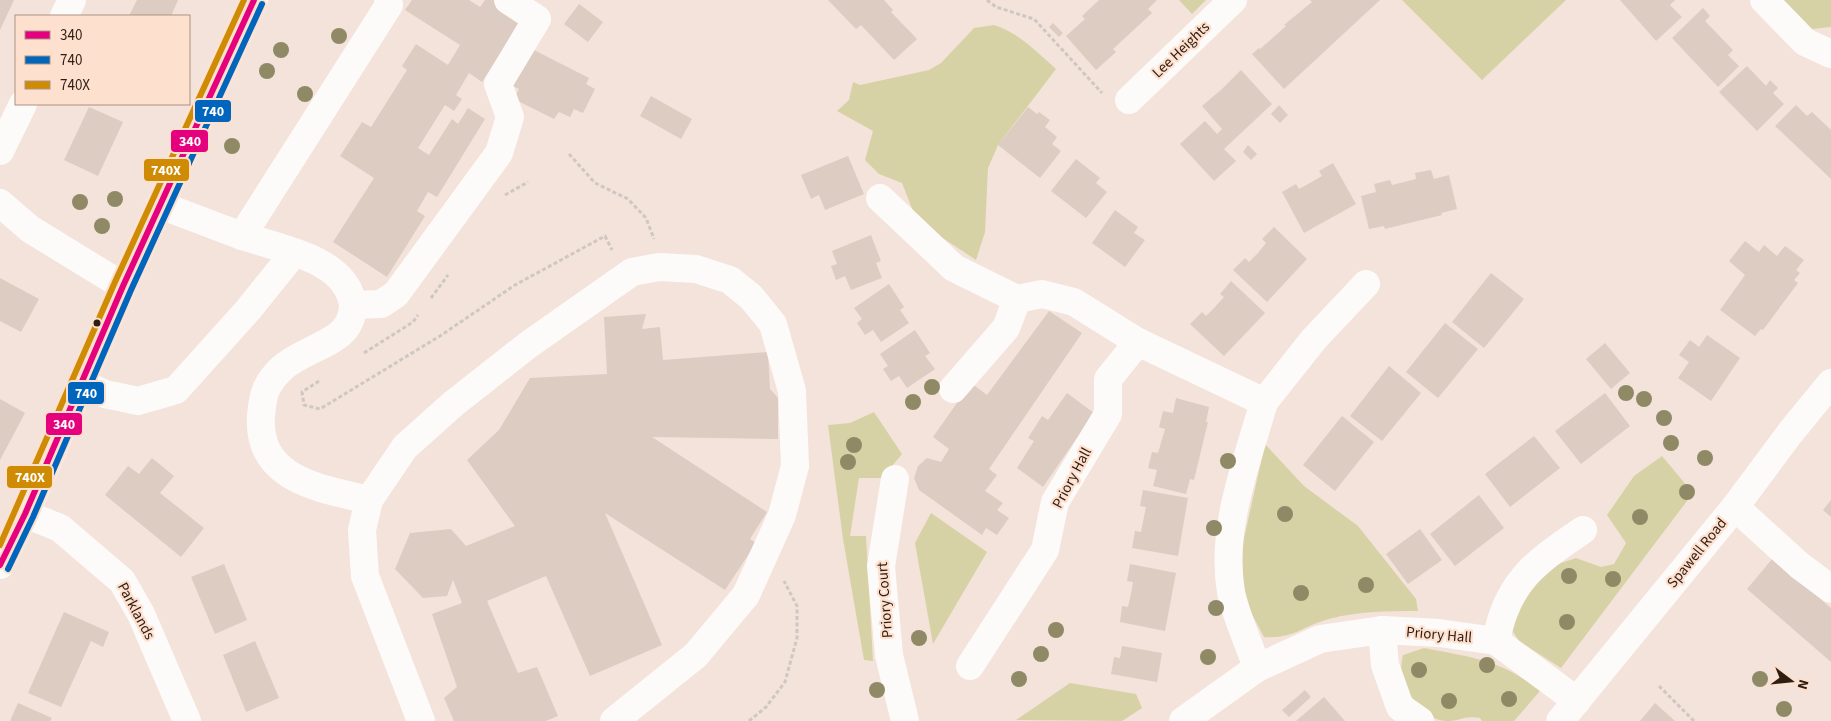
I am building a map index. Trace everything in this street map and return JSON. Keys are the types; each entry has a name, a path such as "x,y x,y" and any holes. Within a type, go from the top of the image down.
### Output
{"street":[{"path":"64,15 72,0"},
{"path":"0,565 25,514 123,286 254,0"},
{"path":"242,236 389,5 388,0"},
{"path":"353,305 381,304 396,294 499,153 510,117 498,84 537,19 508,0"},
{"name":"Lee Heights","path":"1128,100 1233,0"},
{"path":"1764,0 1804,42 1831,54"},
{"path":"0,151 23,105"},
{"path":"880,198 954,268 1017,299 1042,294 1074,302 1138,342 1264,402"},
{"path":"0,203 30,229 123,286"},
{"path":"160,205 242,236 316,260 336,273 350,291 353,305 350,319 342,332 303,353 281,369 263,393 261,428 266,447 277,465 299,482 368,500"},
{"path":"81,383 104,394 138,401 176,390 248,310 294,253"},
{"path":"421,721 354,579 368,500 405,447 453,404 493,364 632,272 659,267 696,269 730,280 751,298 773,324 792,391 795,466 782,515 746,595 696,655 614,721"},
{"path":"1257,668 1231,593 1228,552 1234,509 1264,402 1314,339 1366,284"},
{"path":"953,389 1006,328 1017,299"},
{"name":"Priory Hall","path":"970,666 1045,550 1055,502 1108,414 1108,379 1138,342"},
{"name":"Spawell Road","path":"1569,711 1735,507 1780,445 1831,383"},
{"name":"Priory Court","path":"895,479 881,566 889,655 905,721"},
{"path":"1735,507 1791,558 1831,589"},
{"name":"Parklands","path":"25,514 60,528 122,581 140,614 187,721"},
{"path":"1496,641 1500,620 1509,597 1538,561 1583,530"},
{"name":"Priory Hall","path":"1382,630 1386,665 1400,707 1420,721"},
{"name":"Priory Hall","path":"1183,721 1257,668 1320,639 1382,630 1439,633 1496,641 1569,711"}],"path":[{"path":"987,0 996,7 1034,19 1101,93 1128,100"},
{"path":"569,154 595,182 628,198 646,218 654,240 659,267"},
{"path":"504,196 528,182"},
{"path":"325,377 302,392 304,406 320,409 440,336 515,285 606,236 613,249 606,255"},
{"path":"429,301 446,280 449,271"},
{"path":"357,358 413,322 424,308"},
{"path":"749,721 766,707 785,682 797,638 797,606 781,574 761,561"},
{"path":"1659,686 1694,721"}],"shaded area":[{"path":"1179,0 1206,0 1192,14"},
{"path":"1402,0 1566,0 1482,80"},
{"path":"1784,0 1831,0 1831,27 1812,29"},
{"path":"994,25 1019,38 1056,69 998,145 988,168 985,232 976,260 917,221 902,183 879,174 865,160 873,131 837,111 849,100 853,82 860,85 929,70 941,63 974,28"},
{"path":"874,412 902,454 882,478 859,478 850,536 866,536 873,661 864,660 843,539 828,425 850,423"},
{"path":"1265,444 1304,486 1358,526 1416,599 1418,611 1384,611 1351,614 1320,622 1291,634 1264,637 1246,603 1240,556"},
{"path":"1662,456 1693,493 1561,668 1519,641 1508,624 1526,589 1549,567 1576,558 1601,567 1614,564 1626,543 1607,515 1634,476"},
{"path":"931,513 987,552 933,644 915,543"},
{"path":"1424,648 1471,657 1499,666 1513,672 1540,691 1514,721 1482,721 1480,718 1475,717 1451,721 1438,719 1430,716 1416,704 1406,688 1401,671 1403,655"},
{"path":"1070,683 1136,694 1142,708 1122,721 1016,720"}],"building":[{"path":"0,0 14,0 0,30"},
{"path":"137,0 178,0 171,15 130,15"},
{"path":"412,0 469,0 480,7 485,0 501,0 525,15 482,82 469,73 456,95 462,99 454,111 445,105 418,148 429,155 452,119 458,124 468,108 485,119 437,197 428,192 417,211 425,216 387,277 333,242 374,178 340,156 362,122 371,127 407,70 402,66 416,44 448,65 460,45 405,10"},
{"path":"828,0 884,0 893,10 891,12 917,39 894,60 861,25 856,29"},
{"path":"1099,0 1157,0 1148,9 1152,13 1113,49 1116,52 1096,70 1066,36 1085,19 1082,16"},
{"path":"1310,0 1380,0 1284,89 1252,54 1312,2"},
{"path":"1620,0 1675,0 1670,5 1682,17 1656,41"},
{"path":"579,4 603,22 588,42 564,24"},
{"path":"1703,8 1710,16 1705,21 1733,50 1728,55 1739,66 1718,87 1672,38"},
{"path":"1053,23 1063,33 1059,37 1049,27"},
{"path":"532,49 589,78 586,84 595,89 583,113 574,109 570,117 559,112 554,119 514,99 519,89 513,86"},
{"path":"1747,66 1766,86 1770,80 1778,88 1773,93 1784,104 1757,131 1719,92"},
{"path":"1241,70 1272,104 1224,149 1236,161 1214,181 1180,144 1205,121 1217,134 1222,129 1202,106"},
{"path":"651,96 692,119 681,139 640,116"},
{"path":"1279,105 1288,115 1280,123 1271,114"},
{"path":"1796,105 1807,116 1812,112 1831,130 1831,179 1775,126"},
{"path":"89,107 123,122 98,176 64,160"},
{"path":"1028,107 1050,120 1045,127 1057,137 1052,144 1061,151 1040,178 998,145"},
{"path":"1248,145 1257,154 1251,160 1243,152"},
{"path":"848,156 864,194 825,210 819,195 811,199 801,175"},
{"path":"1076,159 1100,178 1096,183 1107,192 1086,218 1051,191"},
{"path":"1333,163 1356,204 1304,233 1282,192 1296,184 1299,189 1310,183 1322,176 1319,171"},
{"path":"1431,170 1434,179 1449,175 1457,209 1441,213 1442,215 1385,229 1384,226 1369,229 1361,196 1376,192 1374,184 1390,180 1392,185 1416,179 1415,173"},
{"path":"1115,210 1138,227 1134,233 1145,240 1125,267 1092,243"},
{"path":"1274,227 1307,259 1267,302 1233,270 1245,258 1249,262 1258,253 1266,243 1262,239"},
{"path":"871,235 881,261 876,263 882,278 851,290 845,276 836,280 831,266 837,264 832,251"},
{"path":"1745,241 1759,252 1764,245 1777,256 1785,246 1804,260 1796,270 1800,273 1794,280 1798,283 1763,330 1761,329 1755,336 1720,310 1745,275 1729,261"},
{"path":"1491,273 1524,299 1484,348 1452,322"},
{"path":"0,278 39,299 21,332 0,321"},
{"path":"1231,281 1265,313 1224,356 1190,324 1202,312 1206,316 1215,307 1224,297 1220,294"},
{"path":"889,284 904,307 900,310 909,323 881,342 873,330 865,335 857,323 862,319 854,308"},
{"path":"1049,311 1082,333 989,469 997,475 985,491 1003,503 997,510 1009,518 997,535 986,528 982,535 919,490 914,478 918,466 927,458 941,462 949,449 933,437 971,383 987,395"},
{"path":"646,314 642,329 660,327 663,360 768,352 770,389 778,398 778,439 652,437 767,512 750,539 756,543 725,590 605,513 662,645 590,676 546,576 487,601 518,673 537,667 558,716 546,721 454,721 444,698 457,687 432,614 462,603 453,580 447,596 423,598 395,569 410,533 451,529 466,546 515,526 467,460 499,430 530,378 607,374 604,317"},
{"path":"1445,323 1478,349 1438,398 1406,372"},
{"path":"915,330 930,353 925,356 935,369 907,388 899,376 891,381 883,369 888,366 880,354"},
{"path":"1707,335 1740,358 1711,401 1678,378 1689,362 1679,355 1690,340 1699,347"},
{"path":"1605,343 1630,373 1611,389 1586,359"},
{"path":"1389,366 1421,393 1382,441 1350,416"},
{"path":"1067,393 1094,413 1043,487 1017,468 1034,441 1028,438 1042,416 1048,420"},
{"path":"1605,393 1630,426 1581,464 1555,431"},
{"path":"1176,398 1209,407 1206,422 1208,422 1194,480 1190,479 1186,494 1153,486 1157,470 1148,468 1152,452 1158,453 1165,429 1159,427 1163,411 1173,413"},
{"path":"0,399 25,413 0,460"},
{"path":"1342,416 1374,442 1335,491 1303,465"},
{"path":"1534,436 1560,468 1510,507 1485,474"},
{"path":"152,458 174,476 160,493 204,528 181,557 105,495 128,466 139,474"},
{"path":"1143,490 1188,498 1178,556 1132,548 1135,531 1141,532 1146,507 1140,506"},
{"path":"1479,495 1504,528 1455,566 1430,534"},
{"path":"1831,500 1831,517 1823,510"},
{"path":"1420,529 1442,560 1408,584 1386,554"},
{"path":"1773,558 1831,608 1831,662 1747,589"},
{"path":"224,564 247,620 215,634 191,577"},
{"path":"1130,564 1176,573 1165,631 1120,622 1122,606 1128,607 1131,594 1133,582 1127,581"},
{"path":"64,612 109,632 103,647 91,641 61,707 28,693"},
{"path":"255,641 279,698 246,712 223,655"},
{"path":"1122,646 1162,653 1157,682 1111,674 1114,657 1120,658"},
{"path":"1305,690 1311,697 1289,717 1282,710"},
{"path":"1324,697 1345,721 1296,721"},
{"path":"18,703 52,718 50,721 10,721"},
{"path":"1655,703 1675,721 1640,721"}],"transit line":[{"name":"740X","path":"0,545 115,282 244,0"},
{"name":"340","path":"0,565 25,514 123,286 254,0"},
{"name":"740","path":"8,569 33,517 131,290 262,4"}]}
